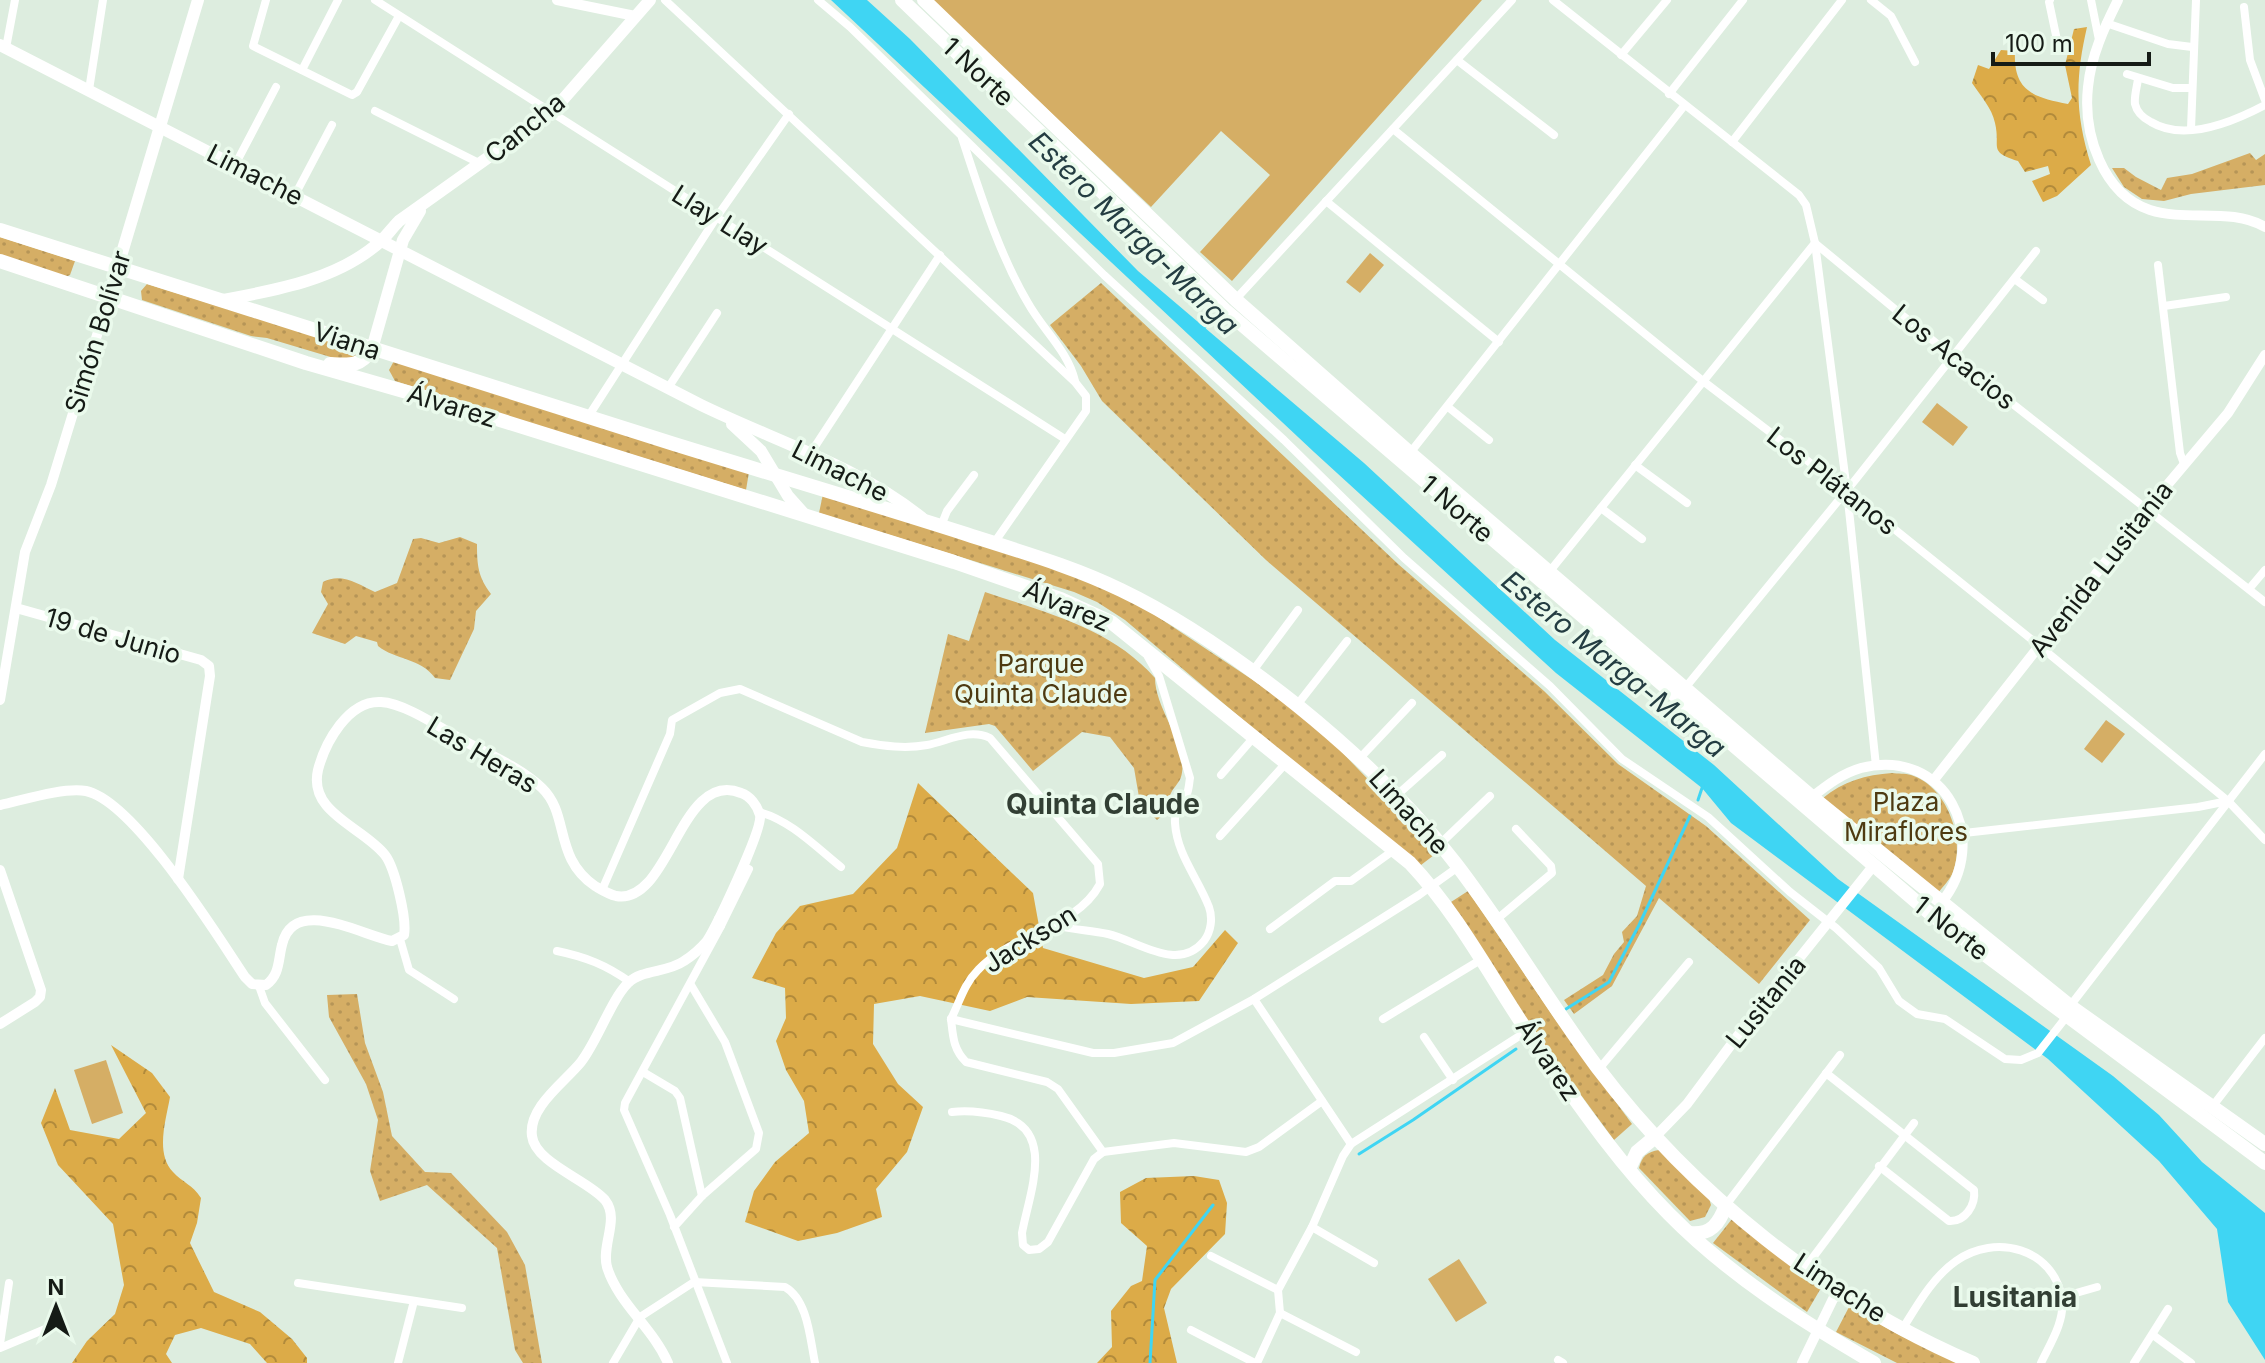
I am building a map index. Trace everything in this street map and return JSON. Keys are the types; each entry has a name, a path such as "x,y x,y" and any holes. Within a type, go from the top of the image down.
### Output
{"main road":[{"name":"Simón Bolívar","path":"109,296 198,0"},
{"name":"Cancha","path":"220,301 282,288 321,275 382,240 399,221 552,112 650,0"},
{"name":"1 Norte","path":"902,0 1230,305 1809,801"},
{"name":"1 Norte","path":"924,0 1230,305 1410,453 1685,688 1933,916 2265,1144"},
{"name":"Limache","path":"3,46 668,388 873,486 924,520 1067,568 1135,597 1252,672 1360,758 1440,844 1599,1069 1655,1137 1726,1205 1805,1268 1903,1328 1973,1363"},
{"name":"Cancha","path":"372,349 401,250 421,208"},
{"name":"Viana","path":"0,230 463,378 924,520"},
{"name":"Álvarez","path":"0,261 306,363 452,405 1061,599 1111,622 1394,850 1432,886 1583,1112 1662,1207 1773,1302 1874,1363"},
{"path":"306,363 355,366 372,349"},
{"path":"452,405 463,378"},
{"name":"Limache","path":"724,416 761,451 806,517"},
{"path":"761,451 767,442 776,438"},
{"name":"1 Norte","path":"1874,865 1941,903 2068,1011 2203,1119 2265,1163"},
{"path":"1893,880 1930,901 1941,903"},
{"path":"1629,1169 1637,1152 1655,1137"},
{"path":"1690,1233 1705,1233 1713,1228 1726,1205"}],"street":[{"path":"3,46 15,0"},
{"path":"89,90 103,0"},
{"path":"266,0 253,46 352,95 357,92 399,16"},
{"path":"302,70 338,0"},
{"name":"Llay Llay","path":"375,0 1065,439"},
{"path":"557,0 635,16"},
{"path":"665,0 940,255 1075,382 1086,396 1088,406 994,543"},
{"path":"818,0 850,27 1104,275 1284,440 1404,558 1550,686 1622,759 1708,817 1790,892 1836,928 1879,968 1899,1001 1917,1014 1945,1019 2005,1059 2021,1060 2038,1053 2265,754"},
{"path":"1230,305 1512,0"},
{"path":"1553,0 1799,195 1806,205 1815,243 1847,491 1876,766"},
{"path":"1621,55 1667,0"},
{"path":"1669,94 1743,0"},
{"path":"1825,0 1834,7"},
{"path":"1732,142 1842,0"},
{"path":"1871,0 1891,16 1915,62"},
{"path":"2050,0 2057,40"},
{"path":"2091,0 2100,41"},
{"path":"2118,0 2106,23 2091,70 2087,102 2096,152 2109,179 2137,204 2149,210 2179,215 2231,217 2265,227"},
{"path":"2191,129 2196,0"},
{"path":"2138,79 2136,107 2142,118 2161,128 2191,129 2216,125 2265,103 2250,60 2244,7"},
{"path":"2106,23 2168,44 2192,47"},
{"path":"1457,60 1554,135"},
{"path":"2127,74 2173,88 2192,88"},
{"path":"235,165 276,87"},
{"path":"1410,453 1684,106"},
{"path":"375,111 481,164"},
{"path":"588,417 716,218 789,114"},
{"path":"295,195 332,125"},
{"name":"Los Plátanos","path":"1393,129 1703,381 1847,491 2040,647 2228,801 2265,840"},
{"path":"961,136 999,247 1029,305 1071,364 1075,382"},
{"path":"1326,201 1499,342"},
{"path":"1550,571 1815,243"},
{"name":"Los Acacios","path":"1815,243 1953,357 2265,602"},
{"path":"1685,688 1847,491 2036,251"},
{"path":"810,454 940,255"},
{"path":"2158,265 2178,441 2184,464"},
{"path":"2016,280 2043,300"},
{"name":"Simón Bolívar","path":"0,698 25,552 51,485 109,296"},
{"path":"2164,306 2226,297"},
{"path":"668,388 717,313"},
{"name":"Avenida Lusitania","path":"1933,781 2147,509 2228,413 2265,355"},
{"path":"1448,407 1489,440"},
{"path":"1635,465 1687,503"},
{"path":"941,526 947,511 974,475"},
{"path":"1601,508 1642,539"},
{"path":"2249,589 2265,570"},
{"name":"19 de Junio","path":"16,608 201,660 209,666 210,676 178,879"},
{"path":"1252,672 1298,610"},
{"path":"1297,705 1347,641"},
{"path":"1054,925 1107,934 1165,955 1195,950 1207,937 1211,910 1182,855 1176,834 1177,808 1187,795 1190,778 1159,676 1142,645"},
{"name":"Jackson","path":"602,890 670,734 671,723 678,714 732,689 740,689 862,742 904,747 928,745 971,733 990,738 1098,864 1101,875 1095,893 1085,904 979,968 961,992 951,1019"},
{"name":"Las Heras","path":"400,939 404,935 405,923 388,859 325,804 320,798 317,783 321,761 336,730 356,710 378,701 414,714 541,787 553,806 570,859 588,881 602,890"},
{"path":"1360,758 1412,703"},
{"path":"1221,775 1254,737"},
{"path":"1397,795 1442,755"},
{"path":"1220,836 1286,763"},
{"path":"1809,801 1844,775 1876,766 1906,769 1933,781 1951,801 1964,833 1962,864 1955,884 1941,903"},
{"path":"0,805 84,791 119,812 178,879 252,984 266,985 275,977 282,942 292,926 317,920 382,939 400,939 409,970 454,999"},
{"path":"602,890 625,896 638,890 654,876 688,817 713,794 723,791 744,794 752,799 759,812 756,836 691,985 625,1103 624,1110 727,1363"},
{"path":"1440,844 1490,796"},
{"path":"1964,833 2228,801"},
{"path":"759,812 772,815 788,825 841,867"},
{"path":"1496,920 1552,873 1551,866 1516,829"},
{"path":"1270,929 1335,881 1351,881 1394,850"},
{"name":"Lusitania","path":"1655,1137 1687,1104 1874,865"},
{"path":"1103,1152 1058,1089 1047,1082 966,1062 957,1053 953,1042 951,1019 1093,1053 1114,1053 1173,1043 1254,999 1458,867"},
{"path":"668,1363 640,1317 622,1297 606,1265 605,1250 611,1213 608,1205 594,1191 542,1154 531,1134 539,1109 595,1043 630,982 685,961 719,923 749,869"},
{"path":"0,870 41,990 35,1002 0,1024"},
{"path":"557,951 589,957 630,982"},
{"path":"1383,1019 1482,959"},
{"path":"1599,1069 1689,962"},
{"path":"674,1227 702,1196 756,1149 759,1133 728,1050 691,985"},
{"path":"259,986 265,1003 325,1080"},
{"path":"1254,999 1351,1144"},
{"path":"1191,1330 1256,1363 1280,1313 1278,1290 1351,1144 1527,1031"},
{"path":"1424,1037 1453,1080"},
{"path":"2203,1119 2265,1038"},
{"path":"1726,1205 1840,1055"},
{"path":"643,1072 675,1091 680,1098 702,1196"},
{"path":"1826,1073 1974,1190 1974,1202 1963,1218 1956,1222 1949,1221 1879,1166"},
{"path":"952,1112 977,1110 1009,1118 1029,1131 1037,1156 1022,1233 1023,1245 1029,1250 1039,1249 1048,1242 1094,1159 1103,1152 1174,1143 1246,1152 1259,1147 1322,1101"},
{"path":"1805,1268 1914,1123"},
{"path":"1312,1227 1374,1263"},
{"path":"1903,1328 1938,1275 1958,1259 1994,1245 2012,1246 2033,1255 2050,1270 2062,1297 2062,1314 2041,1363"},
{"path":"1211,1256 1278,1290"},
{"path":"613,1363 640,1317 694,1282 757,1284 785,1287 794,1292 805,1317 815,1363"},
{"path":"9,1283 0,1346 50,1327"},
{"path":"298,1283 462,1308"},
{"path":"2062,1297 2097,1287"},
{"path":"1802,1363 1833,1299 1841,1292"},
{"path":"398,1363 414,1301"},
{"path":"2134,1363 2168,1309"},
{"path":"1280,1313 1356,1352"},
{"path":"2153,1335 2191,1363"}],"green space":[{"path":"931,0 1482,0 1232,281 1200,252 1270,175 1221,131 1151,207"},
{"path":"2087,27 2078,96 2091,165 2057,196 2043,202 2032,181 2050,174 2048,166 2025,172 2018,161 1999,151 1993,117 1972,83 1978,65 1989,69 2001,50 2015,51 2018,75 2028,90 2035,95 2068,104 2072,98 2065,65 2074,29"},
{"path":"2250,153 2256,160 2265,154 2265,185 2191,194 2164,201 2142,199 2124,187 2112,168 2124,168 2161,190 2167,178 2192,174"},
{"path":"0,237 75,261 70,275 63,278 0,258"},
{"path":"1370,253 1384,265 1360,293 1346,282"},
{"path":"1101,283 1398,564 1544,691 1618,764 1706,826 1810,920 1759,984 1659,898 1612,986 1574,1014 1564,1000 1603,975 1624,942 1622,932 1637,916 1646,886 1266,560 1102,401 1081,366 1050,325"},
{"path":"147,284 363,351 354,364 251,336 142,300 141,291"},
{"path":"394,361 749,472 746,490 395,381 389,370"},
{"path":"1937,403 1968,427 1953,446 1922,422"},
{"path":"823,494 1098,583 1140,605 1307,716 1438,852 1421,865 1295,764 1125,620 1097,602 1074,592 819,513"},
{"path":"460,537 477,544 479,570 491,594 476,611 474,629 450,680 435,678 423,667 385,651 377,642 356,636 345,644 312,633 328,604 321,592 323,582 343,579 375,592 397,583 413,539 439,543"},
{"name":"Parque Quinta Claude","path":"985,592 1098,634 1119,646 1155,678 1160,703 1177,741 1182,765 1180,779 1161,817 1157,820 1140,803 1134,768 1110,737 1082,732 1033,771 995,726 989,724 925,733 948,634 969,641"},
{"path":"2106,720 2125,734 2102,763 2084,749"},
{"name":"Plaza Miraflores","path":"1892,773 1909,774 1924,781 1944,802 1950,816 1955,830 1956,859 1952,875 1938,893 1823,798 1855,780"},
{"path":"918,783 1033,893 1043,948 1144,978 1193,967 1225,930 1238,943 1199,1001 1131,1004 1027,997 990,1011 920,996 874,1004 873,1044 898,1084 923,1107 907,1152 876,1189 882,1217 837,1233 798,1241 745,1222 754,1191 775,1162 809,1133 804,1101 786,1070 776,1041 786,1018 785,988 752,978 776,933 800,906 853,894 897,848"},
{"path":"1468,891 1555,1019 1632,1124 1614,1140 1534,1031 1451,902"},
{"path":"357,994 365,1043 383,1092 392,1136 425,1172 451,1173 507,1232 525,1265 542,1363 523,1363 515,1350 497,1248 427,1185 380,1201 370,1171 378,1120 366,1084 329,1017 327,995"},
{"path":"111,1045 152,1073 170,1097 163,1136 164,1156 173,1172 201,1198 190,1243 214,1292 260,1312 292,1339 307,1358 307,1363 267,1363 250,1344 201,1328 175,1335 166,1354 172,1363 72,1363 87,1341 115,1314 124,1285 113,1224 58,1165 41,1123 55,1088 70,1130 119,1139 146,1113"},
{"path":"106,1060 123,1113 92,1124 74,1070"},
{"path":"1659,1150 1709,1198 1711,1205 1705,1217 1690,1221 1639,1168 1646,1155"},
{"path":"1194,1176 1219,1180 1227,1203 1225,1234 1171,1289 1164,1308 1177,1363 1097,1363 1112,1347 1111,1311 1131,1286 1142,1281 1147,1246 1121,1223 1120,1192 1146,1178"},
{"path":"1732,1219 1821,1288 1807,1312 1713,1243"},
{"path":"1459,1259 1487,1303 1456,1322 1428,1279"},
{"path":"1849,1307 1901,1336 1960,1363 1897,1363 1836,1332"}],"water":[{"path":"831,0 867,0 910,39 1138,271 1364,463 1555,640 1714,765 1838,879 2113,1076 2159,1115 2202,1162 2265,1213 2265,1360 2228,1302 2217,1229 2159,1161 2048,1059 1731,823 1702,788 1556,673 1314,452"}],"waterway":[{"name":"Estero Marga-Marga","path":"1202,330 1213,319"},
{"path":"1698,800 1703,785"},
{"path":"1566,1009 1609,982 1690,816"},
{"path":"1359,1154 1516,1049"},
{"path":"1150,1363 1155,1280 1213,1205"}],"district":[{"name":"Quinta Claude","path":"1103,804"},
{"name":"Lusitania","path":"2015,1297"}]}
